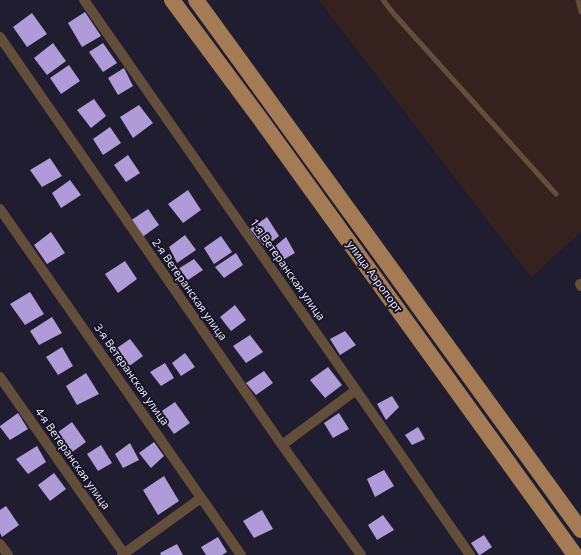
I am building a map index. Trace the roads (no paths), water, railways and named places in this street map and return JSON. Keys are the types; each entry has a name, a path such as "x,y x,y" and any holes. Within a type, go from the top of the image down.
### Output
{"main road":[{"name":"улица Аэропорт","path":"172,0 575,555"},
{"name":"улица Аэропорт","path":"196,0 581,530"}],"street":[{"name":"1-я Ветеранская улица","path":"84,0 470,555"},
{"name":"2-я Ветеранская улица","path":"0,37 282,445 361,555"},
{"name":"3-я Ветеранская улица","path":"0,209 241,555"},
{"name":"4-я Ветеранская улица","path":"0,377 124,555"},
{"path":"282,445 356,390"},
{"path":"124,555 201,498"},
{"path":"0,544 8,555"}],"lane":[{"path":"383,0 556,194"},
{"path":"578,0 581,12"}]}
